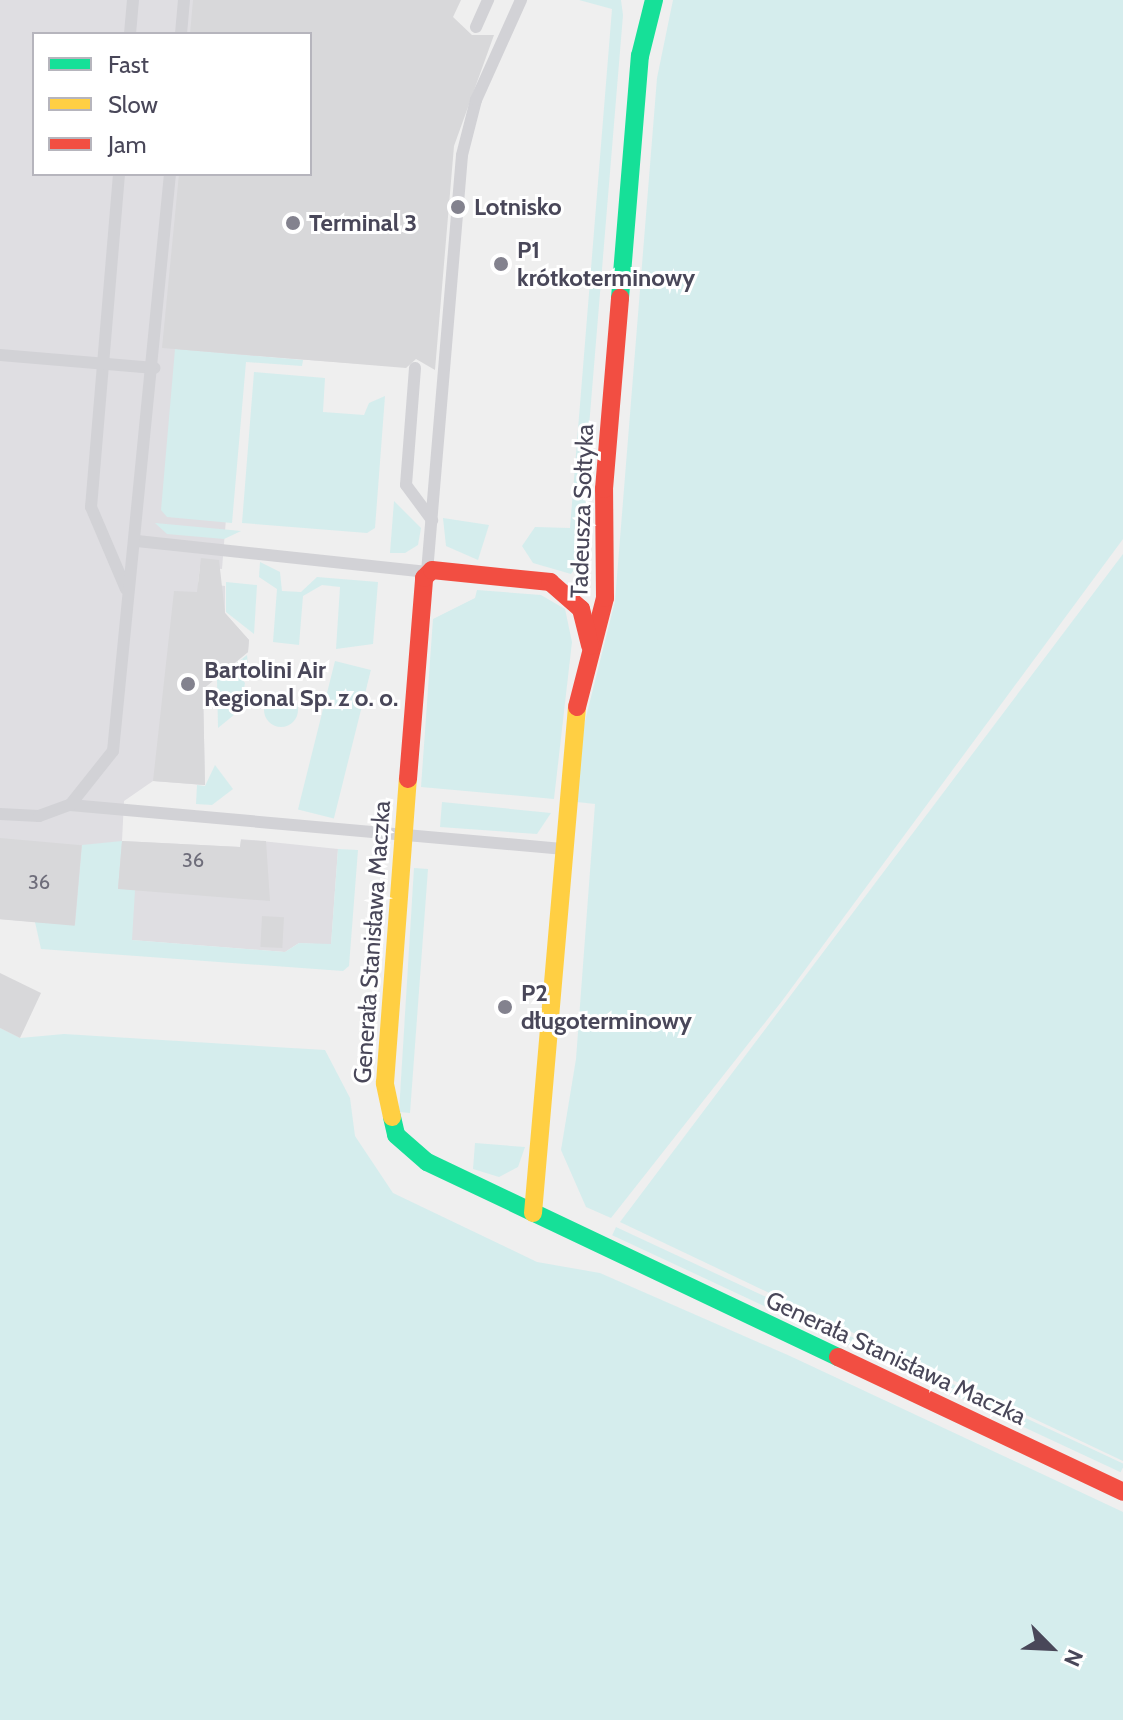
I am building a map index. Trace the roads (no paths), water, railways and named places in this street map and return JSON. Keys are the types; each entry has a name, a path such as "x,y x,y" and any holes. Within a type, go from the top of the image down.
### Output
{"street":[{"name":"Tadeusza Sołtyka","path":"533,1213 572,726 590,646 605,598 603,536 640,56 654,0"},
{"path":"427,572 559,587 591,567 603,536"},
{"name":"Generała Stanisława Maczka","path":"427,572 385,1083 389,1122 415,1156 1123,1492"},
{"path":"559,587 581,609 590,646"}],"lane":[{"path":"130,32 133,0"},
{"path":"181,32 184,0"},
{"path":"476,27 488,0"},
{"name":"Generała Stanisława Maczka","path":"427,572 462,155 476,100 521,0"},
{"path":"119,176 92,518 121,570 128,601"},
{"path":"70,805 113,751 137,541 170,176"},
{"path":"0,355 154,368"},
{"path":"415,368 406,485 432,520"},
{"path":"137,541 427,572"},
{"path":"0,814 39,816 70,805 562,849"}],"place":[{"name":"Lotnisko","path":"458,207"},
{"name":"Terminal 3","path":"293,223"},
{"name":"P1 krótkoterminowy","path":"501,264"},
{"name":"Bartolini Air Regional Sp. z o. o.","path":"188,684"},
{"name":"P2 długoterminowy","path":"505,1007"}]}
